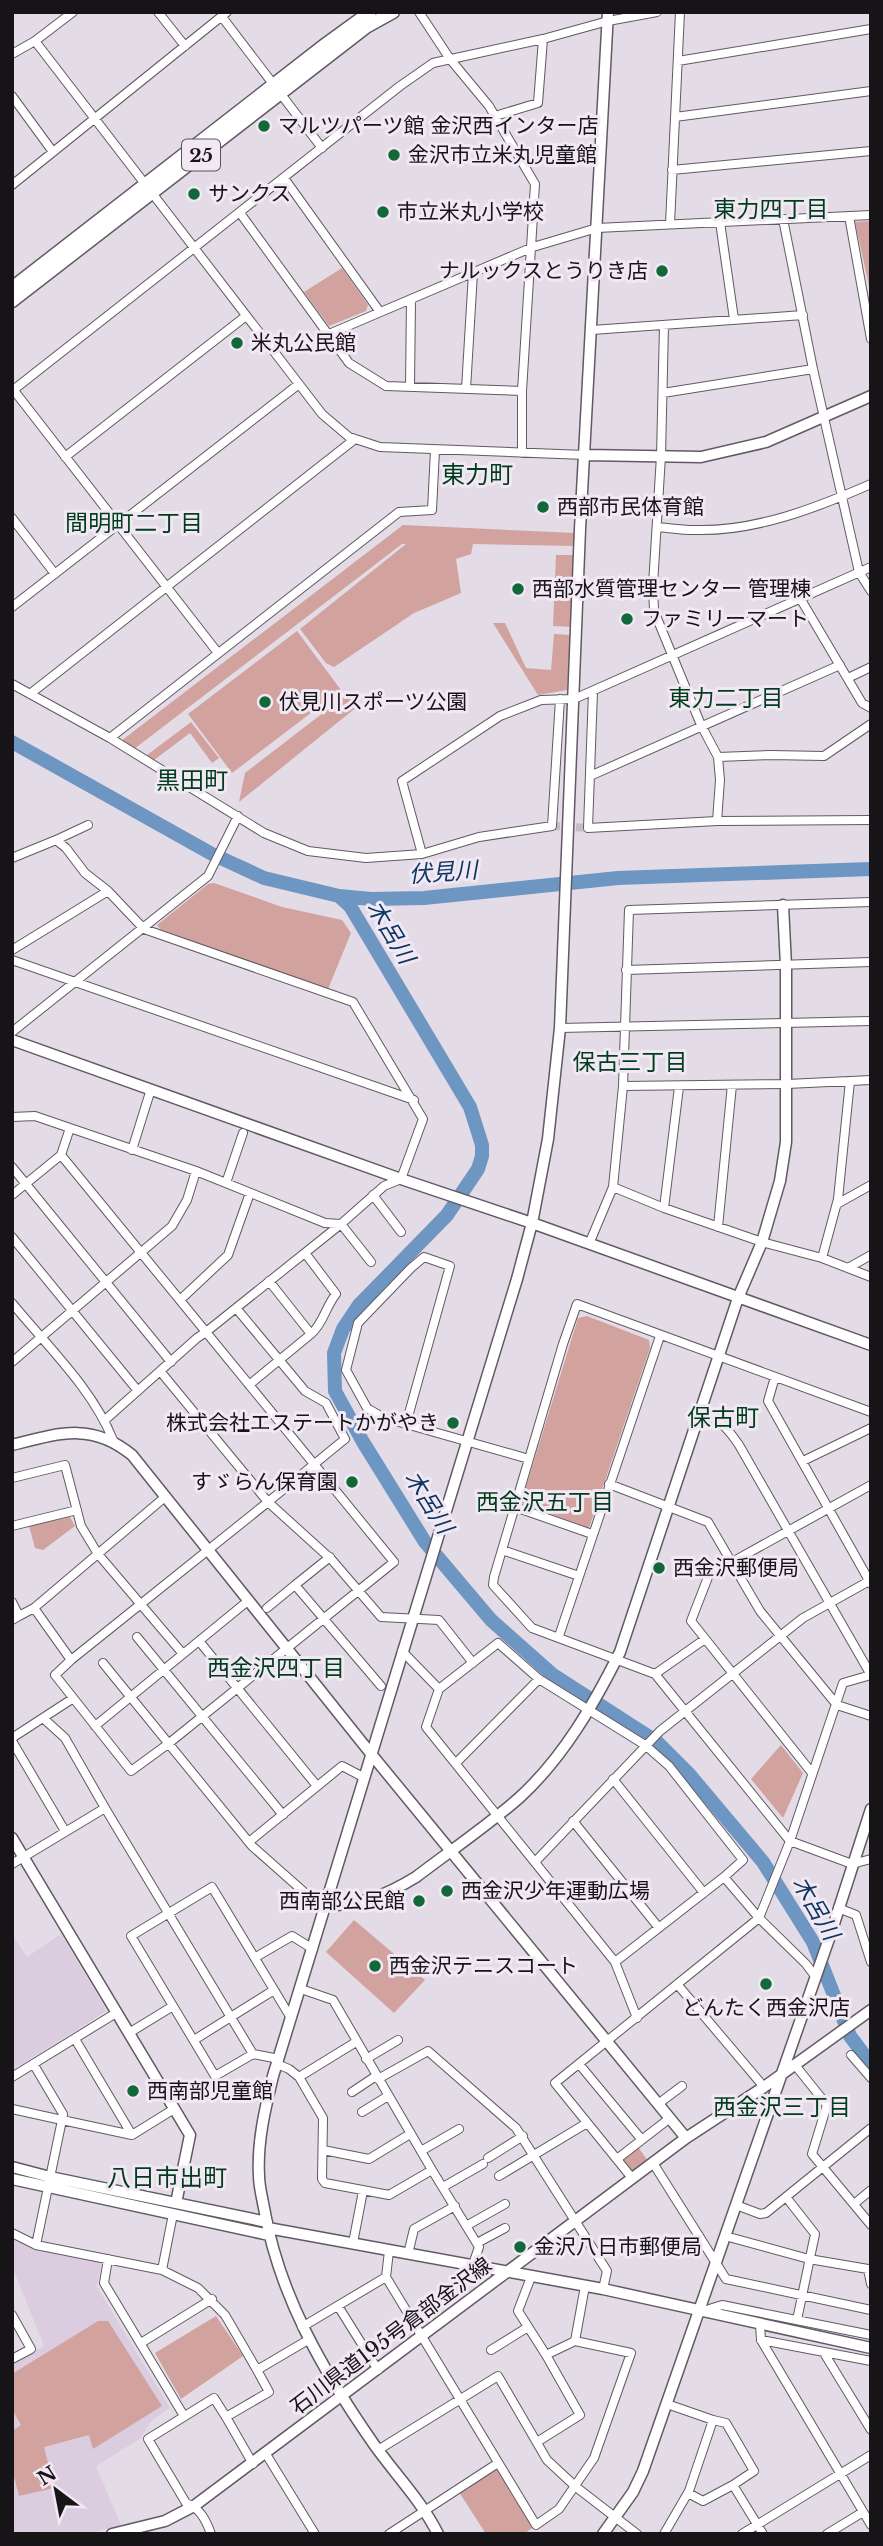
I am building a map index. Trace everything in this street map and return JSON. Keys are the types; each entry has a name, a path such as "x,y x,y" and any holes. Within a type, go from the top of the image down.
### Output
{"main road":[{"name":"25","path":"278,89 370,12"},
{"name":"25","path":"12,288 278,89 366,27 393,12"},
{"name":"25","path":"12,301 149,188"}],"street":[{"path":"12,54 35,41 73,12"},
{"path":"159,12 185,46"},
{"path":"419,12 450,59 489,106 535,184 522,391 522,453"},
{"path":"218,653 13,390 418,72 433,63 543,39 608,17 657,12"},
{"path":"670,224 680,12"},
{"path":"12,186 224,15 322,148"},
{"path":"438,2534 425,2511 341,2397 308,2340 268,2228 259,2178 259,2161 265,2109 278,2062 412,1618 469,1442 533,1223 548,1139 560,1028 585,455 608,17"},
{"path":"678,61 871,29"},
{"path":"495,116 538,103 543,39"},
{"path":"35,41 322,414 355,439 380,447 435,450 701,457 766,442 871,396"},
{"path":"675,117 871,91"},
{"path":"12,96 53,152"},
{"path":"672,170 871,151"},
{"path":"284,178 380,312"},
{"path":"240,213 349,363 368,377 387,386 522,391"},
{"path":"329,334 533,247 597,228 871,215"},
{"path":"849,216 871,339"},
{"path":"783,219 813,369 859,572 871,591"},
{"path":"720,222 734,319"},
{"path":"466,389 473,273"},
{"path":"410,387 411,299"},
{"path":"592,330 803,315"},
{"path":"65,457 246,316"},
{"path":"664,325 654,611 701,725 718,757 720,780 717,821"},
{"path":"663,393 813,369"},
{"path":"12,607 299,383"},
{"path":"30,694 355,439"},
{"path":"110,738 399,512 432,510 435,450"},
{"path":"657,527 696,530 728,528 815,508 871,484"},
{"path":"12,518 55,574"},
{"path":"422,854 402,781 499,716 541,700 574,699 871,567"},
{"path":"800,598 862,703 871,708"},
{"path":"590,776 840,664"},
{"path":"848,678 871,667"},
{"path":"12,684 110,738 264,833 308,851 366,858 422,854 479,837 552,827 560,699"},
{"path":"593,691 588,828 717,821 871,820"},
{"path":"718,757 824,756 871,724"},
{"path":"12,1032 208,876 238,816"},
{"path":"12,858 88,825"},
{"path":"56,840 66,848 85,873 108,891 144,929 353,1002 423,1119 401,1179 384,1186 341,1224 197,1338 105,1420"},
{"path":"12,950 108,891"},
{"path":"589,1244 613,1187 623,1086 629,910 871,902"},
{"path":"103,1663 249,1842 313,1900 326,1906 374,1899 407,1883 520,1797 557,1755 590,1708 617,1658 738,1298 762,1242 780,1181 786,1142 788,1084 783,905"},
{"path":"12,960 414,1100"},
{"path":"626,970 871,962"},
{"path":"560,1028 871,1021"},
{"path":"12,1040 871,1345"},
{"path":"623,1086 679,1087 871,1080"},
{"path":"822,1258 836,1204 850,1081"},
{"path":"718,1227 732,1085"},
{"path":"664,1208 679,1087"},
{"path":"132,1150 151,1089"},
{"path":"12,1117 35,1116 196,1171 325,1223 341,1224 371,1262"},
{"path":"12,1195 61,1154 70,1128"},
{"path":"226,1183 243,1133"},
{"path":"61,1154 142,1252 314,1465 394,1562 131,1771 55,1675 71,1660 209,1550 314,1465 345,1439 326,1403 305,1391 236,1308"},
{"path":"12,1167 171,1362"},
{"path":"14,1357 41,1338 172,1226 187,1200 196,1171"},
{"path":"836,1204 871,1185"},
{"path":"613,1187 718,1227 822,1258 871,1277"},
{"path":"180,1300 228,1255 250,1193"},
{"path":"373,1195 401,1232"},
{"path":"12,1237 138,1391"},
{"path":"249,1385 318,1329 328,1303 336,1294 305,1253"},
{"path":"848,1268 871,1255"},
{"path":"406,1424 450,1266 424,1257 358,1323 346,1370 367,1408 382,1417 529,1460"},
{"path":"269,1282 312,1334"},
{"path":"12,1303 91,1399 105,1420 113,1440"},
{"path":"871,1412 577,1304 493,1585 532,1628 655,1674 790,1840 852,1864 871,1859"},
{"path":"559,1636 660,1336"},
{"path":"160,1371 268,1502 330,1557 381,1617 439,1620 473,1663"},
{"path":"535,1862 660,1731 803,1618 870,1581 768,1401 775,1377"},
{"path":"632,2178 555,2082 759,1918 790,1840 843,1683 871,1675 728,1429 708,1415 699,1413"},
{"path":"803,1461 871,1428"},
{"path":"12,1445 80,1432 113,1440 132,1455 372,1755 686,2138"},
{"path":"12,1478 65,1465 81,1526 98,1553 183,1654"},
{"path":"609,1484 708,1522 760,1611 837,1705 871,1716"},
{"path":"812,1773 691,1621 710,1572 870,1486"},
{"path":"12,1602 15,1618 34,1608 164,1497"},
{"path":"515,1507 592,1534"},
{"path":"12,1526 77,1510"},
{"path":"502,1550 579,1576"},
{"path":"267,1608 330,1557"},
{"path":"295,1585 381,1686"},
{"path":"95,1726 249,1600"},
{"path":"34,1608 71,1660"},
{"path":"138,1637 283,1815"},
{"path":"655,1674 705,1639"},
{"path":"199,1641 317,1786"},
{"path":"615,1962 743,1860 669,1766 647,1743 538,1679 498,1643 439,1689 426,1727 615,1962 637,2018"},
{"path":"402,1651 439,1689"},
{"path":"456,1763 538,1679"},
{"path":"65,1831 12,1739 72,1699"},
{"path":"43,1718 65,1738 253,2054 278,2062 299,2077 323,2118 322,2179 325,2183 389,2196 432,2170"},
{"path":"249,1842 342,1766 365,1778"},
{"path":"613,1779 704,1893"},
{"path":"12,1864 105,1808"},
{"path":"603,2534 633,2492 643,2471 831,1933 871,1809"},
{"path":"573,1821 659,1928"},
{"path":"12,1838 190,2135 162,2270"},
{"path":"724,1877 759,1918 816,1973"},
{"path":"253,2054 215,2076 131,1936 212,1887 292,2018"},
{"path":"838,1908 856,1915 868,1942 871,1962"},
{"path":"256,1957 292,1936 313,1949"},
{"path":"677,1984 764,2087"},
{"path":"300,1989 333,2000 477,2243 479,2247 472,2267"},
{"path":"194,2040 274,1990"},
{"path":"129,2033 173,2006"},
{"name":"石川県道195号倉部金沢線","path":"119,2533 165,2521 194,2506 686,2138 764,2087 871,2010"},
{"path":"12,2077 116,2013"},
{"path":"75,2039 132,2135"},
{"path":"366,2059 398,2040"},
{"path":"299,2077 356,2042"},
{"path":"352,2092 428,2051 523,2136 607,2271 603,2289"},
{"path":"852,2055 871,2078"},
{"path":"579,2064 642,2140"},
{"path":"795,2064 827,2105 812,2154 871,2225"},
{"path":"34,2065 63,2114 36,2245"},
{"path":"658,2104 682,2085"},
{"path":"362,2112 388,2096"},
{"path":"12,2109 132,2135 174,2109"},
{"path":"617,2160 670,2118"},
{"path":"499,2176 587,2123"},
{"path":"736,2205 760,2214 766,2213 871,2128"},
{"path":"421,2151 459,2129"},
{"path":"323,2150 369,2159 410,2134"},
{"path":"443,2187 523,2136"},
{"path":"653,2163 726,2279 871,2310"},
{"path":"12,2167 49,2183"},
{"path":"12,2179 49,2183 268,2228 603,2289 699,2312 871,2347"},
{"path":"854,2204 871,2190"},
{"path":"353,2243 363,2191"},
{"path":"786,2197 815,2234 797,2320"},
{"path":"466,2225 505,2204"},
{"path":"408,2254 414,2229 455,2206"},
{"path":"477,2243 505,2228"},
{"path":"12,2233 36,2245 162,2270 198,2288 212,2300 225,2315 268,2392 226,2417"},
{"path":"725,2236 810,2259 868,2269 871,2284"},
{"path":"389,2251 386,2277 536,2525 559,2509 594,2458 631,2353 575,2341 546,2355"},
{"path":"107,2259 104,2283 184,2416"},
{"path":"302,2327 386,2277"},
{"path":"531,2277 518,2311 580,2415 537,2442"},
{"path":"575,2341 585,2286"},
{"path":"141,2343 212,2300"},
{"path":"699,2312 722,2305 871,2335"},
{"path":"338,2306 378,2370"},
{"path":"12,2315 31,2349 12,2359"},
{"path":"760,2325 761,2340 871,2525"},
{"path":"491,2350 528,2327"},
{"path":"257,2370 308,2340"},
{"path":"761,2340 871,2361"},
{"path":"824,2353 871,2430"},
{"path":"378,2450 498,2376 547,2460 576,2487 637,2534"},
{"path":"211,2534 194,2506 186,2503 148,2439 214,2398 253,2464"},
{"path":"667,2404 726,2423 754,2471 704,2501 688,2493"},
{"path":"664,2534 688,2493 713,2420"},
{"path":"266,2454 316,2534"},
{"path":"742,2534 871,2455"},
{"path":"389,2534 498,2463"},
{"path":"733,2485 763,2534"},
{"path":"827,2534 863,2512"}],"shaded area":[{"path":"871,221 871,295 855,222"},
{"path":"342,268 368,305 366,311 329,326 304,292"},
{"path":"403,525 575,533 576,546 473,544 471,554 456,559 461,593 414,613 334,667 326,663 300,629 406,544 402,544 134,749 121,741"},
{"path":"556,555 576,555 573,627 553,626"},
{"path":"493,623 505,623 526,668 551,670 554,634 571,635 567,690 538,695"},
{"name":"伏見川スポーツ公園","path":"297,631 341,690 232,773 188,714"},
{"path":"349,693 358,706 239,802 245,773"},
{"path":"191,722 219,758 212,763 190,733 154,760 147,755"},
{"path":"214,883 282,907 342,920 351,933 328,989 161,930 157,925 208,884"},
{"path":"587,1316 649,1340 650,1348 589,1528 521,1503 578,1318"},
{"path":"66,1510 75,1526 43,1550 35,1548 29,1526"},
{"path":"781,1745 803,1773 783,1818 751,1779"},
{"name":"西金沢テニスコート","path":"354,1920 425,1980 394,2013 326,1952"},
{"path":"12,1934 27,1957 61,1934 105,2012 12,2070"},
{"path":"638,2147 648,2161 632,2173 622,2159"},
{"path":"12,2239 32,2248 100,2262 97,2287 170,2408 150,2422 141,2438 96,2466 121,2525 87,2534 12,2534 12,2364 44,2346 12,2266"},
{"path":"216,2316 243,2356 181,2399 155,2353"},
{"path":"98,2321 108,2321 162,2406 93,2449 89,2435 44,2447 54,2488 19,2496 12,2468 12,2431 21,2425 12,2409 12,2374"},
{"path":"498,2468 536,2525 524,2534 486,2534 459,2492"}],"waterway":[{"name":"伏見川","path":"12,742 212,854 264,878 339,896 371,899 424,898 618,878 871,869"},
{"name":"木呂川","path":"339,896 350,906 470,1107 482,1145 482,1156 478,1169 447,1215 359,1305 343,1329 334,1353 335,1391 425,1542 491,1620 553,1675 657,1742 689,1774 763,1862 813,1942 850,2036 871,2064"},
{"name":"木呂川","path":"866,2057 871,2053"}],"tunnel":[{"path":"552,826 588,828"}],"place":[{"name":"マルツパーツ館 金沢西インター店","path":"264,126"},
{"name":"金沢市立米丸児童館","path":"394,155"},
{"name":"サンクス","path":"194,194"},
{"name":"市立米丸小学校","path":"383,212"},
{"name":"ナルックスとうりき店","path":"662,271"},
{"name":"米丸公民館","path":"237,343"},
{"name":"西部市民体育館","path":"543,507"},
{"name":"西部水質管理センター 管理棟","path":"518,589"},
{"name":"ファミリーマート","path":"627,619"},
{"name":"伏見川スポーツ公園","path":"265,702"},
{"name":"株式会社エステートかがやき","path":"453,1423"},
{"name":"すゞらん保育園","path":"352,1482"},
{"name":"西金沢郵便局","path":"659,1568"},
{"name":"西金沢少年運動広場","path":"447,1891"},
{"name":"西南部公民館","path":"419,1901"},
{"name":"西金沢テニスコート","path":"375,1966"},
{"name":"どんたく西金沢店","path":"766,1984"},
{"name":"西南部児童館","path":"133,2091"},
{"name":"金沢八日市郵便局","path":"520,2247"}],"district":[{"name":"東力四丁目","path":"771,209"},
{"name":"東力町","path":"477,474"},
{"name":"間明町二丁目","path":"134,523"},
{"name":"東力二丁目","path":"726,698"},
{"name":"黒田町","path":"192,780"},
{"name":"保古三丁目","path":"630,1062"},
{"name":"保古町","path":"723,1417"},
{"name":"西金沢五丁目","path":"545,1502"},
{"name":"西金沢四丁目","path":"276,1668"},
{"name":"西金沢三丁目","path":"782,2107"},
{"name":"八日市出町","path":"167,2177"}]}
